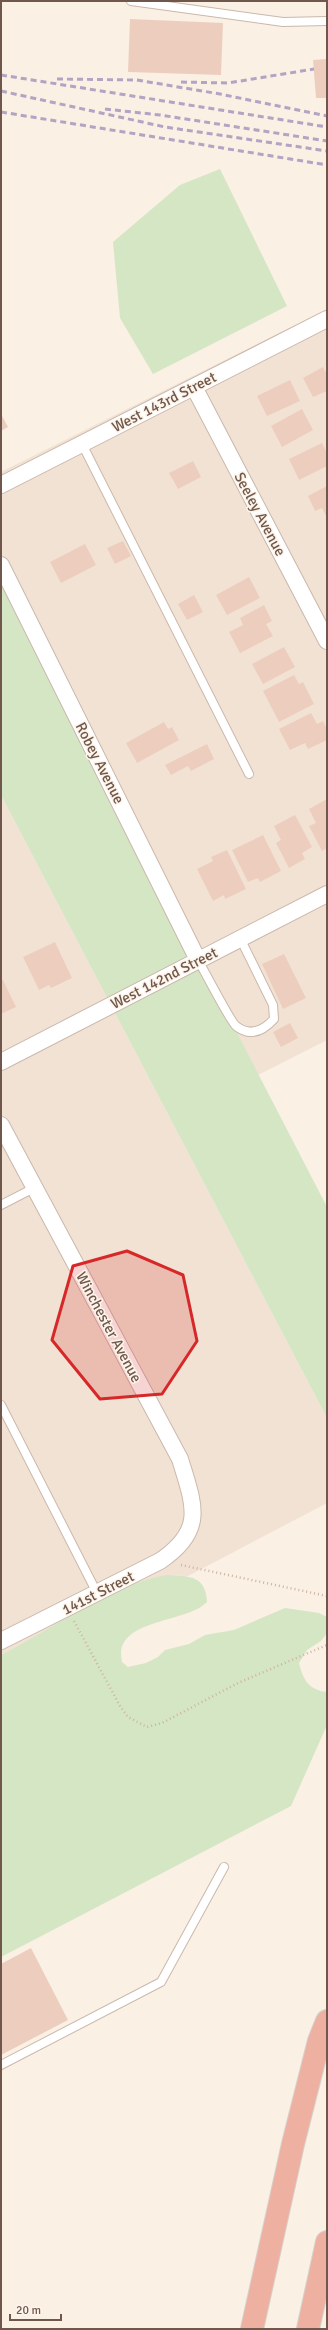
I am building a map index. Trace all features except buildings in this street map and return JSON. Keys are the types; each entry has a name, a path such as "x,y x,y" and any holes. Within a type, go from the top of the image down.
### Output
{"highway":[{"path":"252,2329 293,2144 319,2041 327,2021"},
{"path":"308,2329 327,2242"}],"street":[{"name":"West 143rd Street","path":"1,485 327,319"},
{"name":"Seeley Avenue","path":"194,387 327,641"},
{"name":"Robey Avenue","path":"1,566 198,960"},
{"name":"West 142nd Street","path":"1,1062 327,894"},
{"name":"Winchester Avenue","path":"1,1126 180,1460 193,1508 193,1523 188,1535"},
{"name":"141st Street","path":"1,1641 160,1561 175,1550 188,1535"}],"lane":[{"path":"131,1 284,22 327,21"},
{"path":"82,444 249,774"},
{"path":"198,960 235,1025 252,1032 265,1029 274,1019 273,1005 240,938"},
{"path":"1,1205 34,1188"},
{"path":"1,1405 97,1593"},
{"path":"1,2065 161,1982 224,1867"}],"path":[{"path":"160,1561 327,1596"},
{"path":"67,1608 120,1706 128,1717 147,1727 162,1723 238,1683 327,1645"}],"highlighted area":[{"path":"127,1251 183,1275 197,1341 162,1394 100,1399 52,1340 73,1266"}],"shaded area":[{"path":"327,309 327,1040 258,1075 1,582 1,472"},
{"path":"1,795 327,1418 327,1503 188,1576 168,1575 1,1655"}],"green space":[{"path":"220,169 287,306 153,374 120,318 113,242 180,185"},
{"path":"1,576 327,1207 327,1418 1,795"},
{"path":"168,1575 190,1577 200,1582 204,1587 207,1602 197,1609 139,1629 128,1637 122,1648 122,1662 128,1667 146,1663 158,1657 165,1650 189,1644 205,1635 234,1630 285,1608 319,1613 327,1617 327,1633 321,1641 307,1650 299,1663 308,1683 316,1689 327,1692 327,1725 291,1806 1,1957 1,1655 103,1597 146,1580"}],"railway":[{"path":"181,82 228,83 314,69"},
{"path":"1,75 327,127"},
{"path":"57,79 137,80 220,94 327,116"},
{"path":"1,91 165,127 327,151"},
{"path":"105,109 160,115 327,141"},
{"path":"1,112 327,165"}]}
